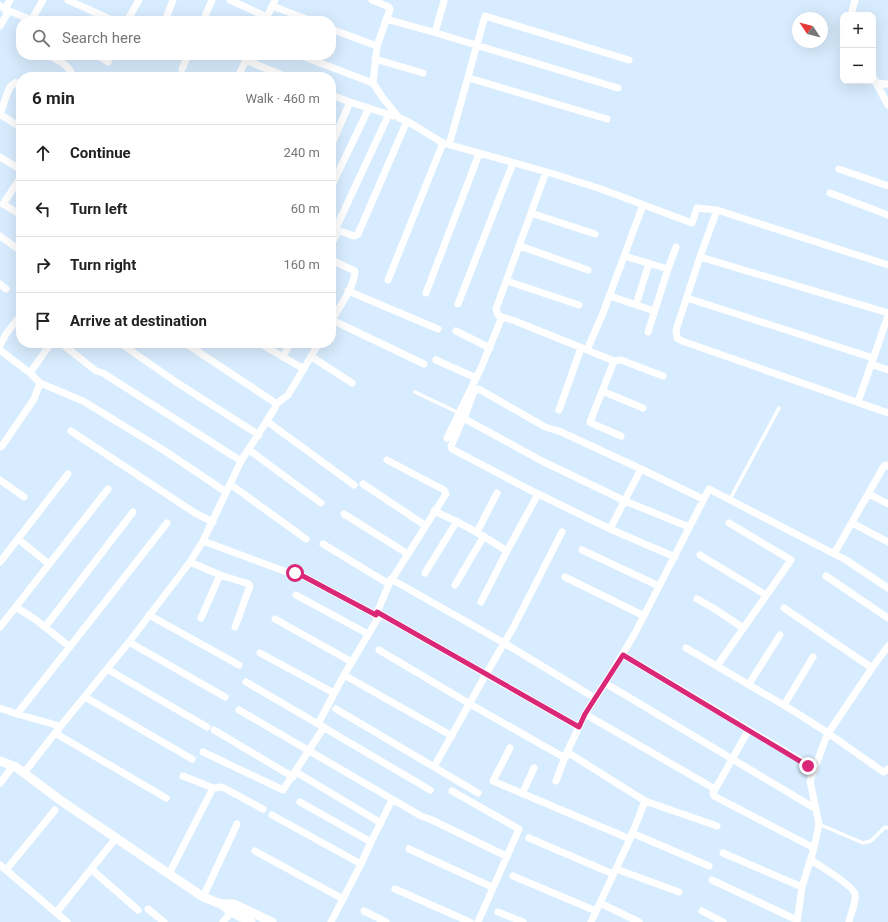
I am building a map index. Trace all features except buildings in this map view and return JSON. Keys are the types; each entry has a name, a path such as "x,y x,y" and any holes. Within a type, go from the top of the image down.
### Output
{"street":[{"path":"2,8 10,0"},
{"path":"33,16 43,0"},
{"path":"68,0 103,16"},
{"path":"130,16 139,0"},
{"path":"167,16 173,0"},
{"path":"204,16 212,0"},
{"path":"230,0 260,16"},
{"path":"372,0 389,7 390,9 377,46 373,83"},
{"path":"852,12 855,0"},
{"path":"433,32 436,29 444,1"},
{"path":"268,16 274,3 301,16"},
{"path":"2,8 21,16"},
{"path":"0,26 7,14 2,8"},
{"path":"388,280 446,144 469,78 484,18 488,16 628,60"},
{"path":"386,19 618,88"},
{"path":"336,31 377,46"},
{"path":"375,59 423,74"},
{"path":"57,60 65,64 71,72"},
{"path":"182,69 186,60"},
{"path":"240,72 246,60"},
{"path":"250,60 267,72"},
{"path":"313,60 373,83 399,118"},
{"path":"469,78 607,119"},
{"path":"876,81 888,84"},
{"path":"16,82 10,87 0,114 16,125"},
{"path":"876,84 888,105"},
{"path":"336,97 407,121 446,144 601,189 692,224 697,208 717,210 888,266"},
{"path":"336,134 350,102"},
{"path":"336,177 369,108"},
{"path":"336,227 389,114"},
{"path":"336,232 354,236 358,234 407,121"},
{"path":"426,293 479,154"},
{"path":"0,157 16,167"},
{"path":"458,304 513,163"},
{"path":"839,169 888,186"},
{"path":"546,172 496,309 498,315 614,361 621,360 663,376"},
{"path":"16,185 2,206 16,213"},
{"path":"830,193 888,215"},
{"path":"559,410 584,349 610,296 643,205"},
{"path":"717,210 676,330 677,338 888,413"},
{"path":"532,213 595,234"},
{"path":"0,236 16,248"},
{"path":"520,246 588,270"},
{"path":"648,332 676,247"},
{"path":"624,256 668,269"},
{"path":"700,257 888,314 886,330 872,361 858,402"},
{"path":"336,262 355,271 355,275 348,291 336,312"},
{"path":"636,305 649,263"},
{"path":"507,281 579,305"},
{"path":"0,284 6,289"},
{"path":"348,291 438,329"},
{"path":"610,296 654,312"},
{"path":"687,298 872,361 888,370"},
{"path":"447,438 490,348 502,317"},
{"path":"0,345 16,322"},
{"path":"336,323 424,364"},
{"path":"456,331 490,348"},
{"path":"30,373 48,348"},
{"path":"67,348 96,371 103,373 241,461"},
{"path":"127,348 176,382 259,435"},
{"path":"193,348 276,404"},
{"path":"268,348 304,369"},
{"path":"283,357 288,348"},
{"path":"24,773 60,726 129,642 190,562 213,522 241,461 268,422 276,404 288,395 316,348"},
{"path":"0,350 30,373 40,383 83,401 165,451 226,492"},
{"path":"312,357 352,383"},
{"path":"436,360 476,378"},
{"path":"614,361 590,423 621,436"},
{"path":"0,447 34,399 40,383"},
{"path":"675,557 610,529 538,494 452,449 451,446 464,419 474,392 479,389 545,428 559,431 703,499"},
{"path":"602,391 643,408"},
{"path":"464,419 542,461 625,501 689,527"},
{"path":"268,422 354,485"},
{"path":"71,431 195,513 213,522"},
{"path":"248,450 321,503"},
{"path":"203,752 284,790 309,750 334,693 378,618 376,613 390,582 446,494 446,492 387,460"},
{"path":"834,554 884,466 888,466"},
{"path":"610,529 641,469"},
{"path":"0,562 68,474"},
{"path":"0,480 24,497"},
{"path":"230,484 306,539"},
{"path":"363,484 426,526"},
{"path":"0,627 108,488"},
{"path":"556,781 585,714 623,655 675,557 709,488 846,560 888,588"},
{"path":"477,532 497,493"},
{"path":"481,602 538,494"},
{"path":"869,494 888,504"},
{"path":"434,511 457,521 508,551"},
{"path":"45,627 133,512"},
{"path":"344,514 408,554"},
{"path":"425,573 457,521"},
{"path":"17,714 167,523"},
{"path":"717,666 791,560 729,523"},
{"path":"852,523 888,542"},
{"path":"434,767 504,643 562,532"},
{"path":"455,585 484,536"},
{"path":"18,539 49,564"},
{"path":"203,541 284,571 301,575 376,613 579,727"},
{"path":"323,544 504,643 595,698"},
{"path":"582,550 659,586"},
{"path":"700,555 766,595"},
{"path":"190,562 220,575 249,584 250,586 235,627"},
{"path":"201,618 220,575"},
{"path":"826,576 888,618"},
{"path":"565,577 644,616"},
{"path":"296,596 368,634"},
{"path":"697,599 715,608 743,628"},
{"path":"16,607 70,647"},
{"path":"784,608 872,668"},
{"path":"149,615 240,665"},
{"path":"275,619 352,662"},
{"path":"749,684 780,635"},
{"path":"129,642 225,697"},
{"path":"712,880 797,921 802,887 811,860 819,824 810,781 828,733 888,646"},
{"path":"686,648 784,705 828,733 882,771 884,772 888,769"},
{"path":"379,650 470,704 566,755 645,801 717,826"},
{"path":"260,652 334,693"},
{"path":"623,655 815,769"},
{"path":"784,705 813,657"},
{"path":"107,669 210,729 294,774 380,823"},
{"path":"344,675 452,736"},
{"path":"246,682 430,790"},
{"path":"605,684 816,809"},
{"path":"85,697 192,759"},
{"path":"0,708 60,726"},
{"path":"336,709 478,792"},
{"path":"239,710 421,816 506,856"},
{"path":"585,714 715,789"},
{"path":"748,730 715,789 713,793 714,796 814,848"},
{"path":"55,733 166,798"},
{"path":"510,748 493,781 522,794 709,866"},
{"path":"0,761 13,766 24,773 203,897 221,904 231,912 251,922"},
{"path":"0,783 13,766"},
{"path":"522,794 534,768"},
{"path":"183,776 213,788 224,788 263,809"},
{"path":"169,874 213,788"},
{"path":"452,791 519,828 478,922"},
{"path":"331,922 392,800"},
{"path":"591,922 631,836 645,801"},
{"path":"300,802 371,842"},
{"path":"55,810 3,867 67,922"},
{"path":"272,815 361,864"},
{"path":"203,897 237,824"},
{"path":"56,913 116,838"},
{"path":"529,838 614,872 679,892"},
{"path":"409,849 492,887"},
{"path":"255,851 343,899"},
{"path":"723,852 802,887"},
{"path":"811,860 853,890 855,897 849,922"},
{"path":"92,869 138,910"},
{"path":"513,876 596,911"},
{"path":"395,889 470,922"},
{"path":"600,903 640,922"},
{"path":"221,904 234,904 272,922"},
{"path":"148,909 164,922"},
{"path":"364,911 386,922"},
{"path":"702,911 723,922"},
{"path":"223,922 231,912"},
{"path":"498,912 523,922"}],"lane":[{"path":"415,392 459,413"},
{"path":"730,499 779,408"},
{"path":"819,824 863,843 871,841 884,827 888,828"}],"route":[{"path":"295,573 376,615 377,612 579,727 585,714 623,655 808,766"}]}
